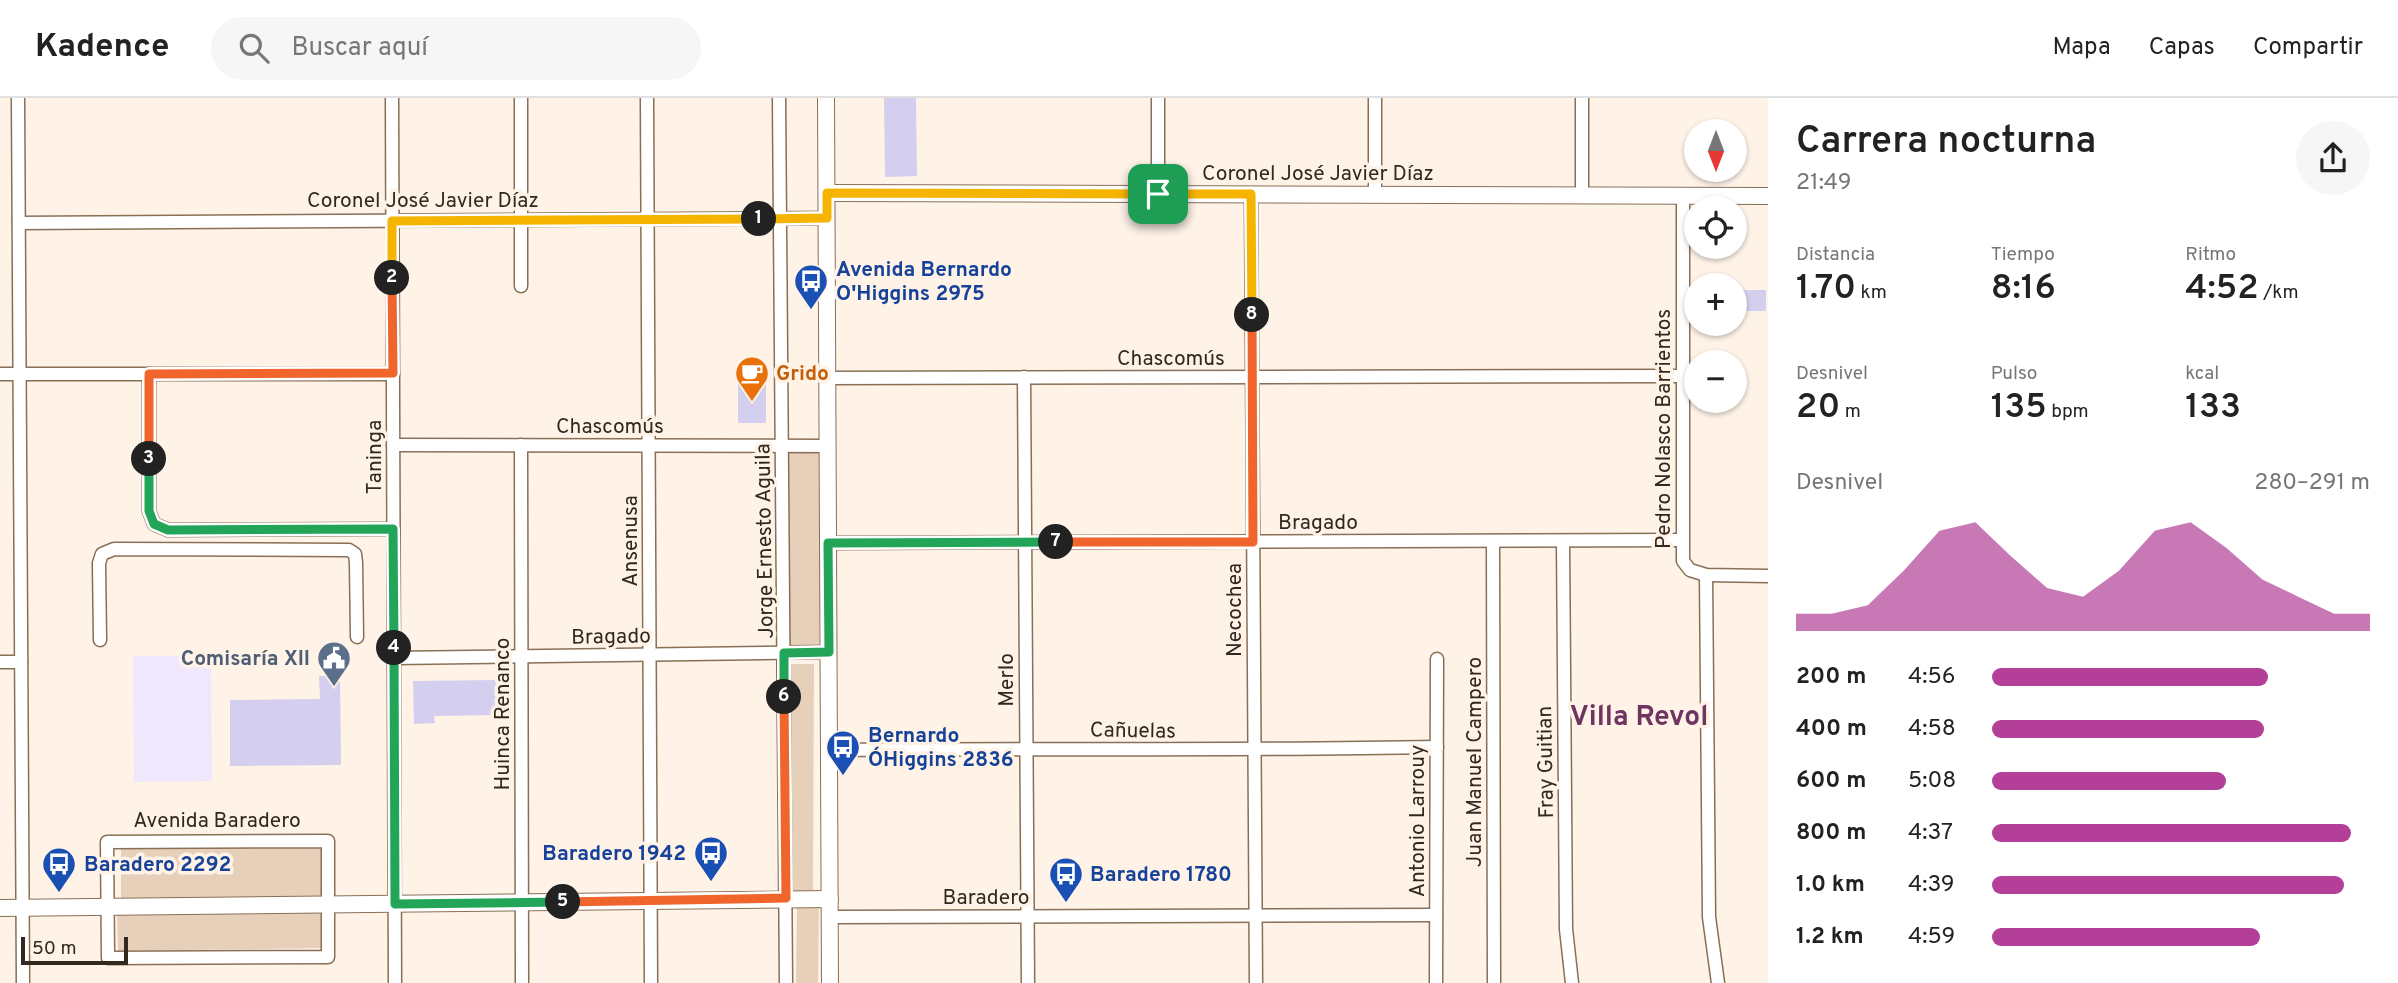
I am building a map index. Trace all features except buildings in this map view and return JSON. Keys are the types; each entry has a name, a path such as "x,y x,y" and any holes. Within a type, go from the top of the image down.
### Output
{"main road":[{"path":"826,98 830,983"},
{"name":"Coronel José Javier Díaz","path":"827,193 1768,196"},
{"path":"0,908 830,899"}],"street":[{"path":"18,98 23,983"},
{"name":"Taninga","path":"392,98 395,983"},
{"path":"521,98 521,286"},
{"name":"Ansenusa","path":"647,98 651,983"},
{"name":"Jorge Ernesto Aguila","path":"779,98 786,983"},
{"path":"1158,98 1158,194"},
{"path":"1375,98 1375,194"},
{"path":"1582,98 1582,195"},
{"name":"Necochea","path":"1251,194 1256,983"},
{"name":"Pedro Nolasco Barrientos","path":"1682,195 1683,561 1690,570 1706,575"},
{"name":"Coronel José Javier Díaz","path":"19,223 827,218"},
{"path":"0,374 393,373"},
{"path":"149,374 149,511 154,524 168,530 393,529"},
{"name":"Chascomús","path":"827,378 1682,376"},
{"name":"Merlo","path":"1024,377 1028,983"},
{"name":"Chascomús","path":"393,444 828,446"},
{"name":"Huinca Renanco","path":"521,445 522,983"},
{"path":"230,530 230,548"},
{"name":"Bragado","path":"828,543 1682,540"},
{"name":"Juan Manuel Campero","path":"1493,541 1493,983"},
{"name":"Fray Guitian","path":"1563,541 1566,929 1572,983"},
{"path":"100,640 99,563 102,554 114,549 349,550 355,554 357,637"},
{"path":"1718,983 1709,916 1706,575 1768,576"},
{"name":"Bragado","path":"394,658 829,652"},
{"name":"Antonio Larrouy","path":"1436,983 1437,660"},
{"path":"0,662 21,662"},
{"name":"Cañuelas","path":"829,751 1437,747"},
{"name":"Avenida Baradero","path":"328,841 328,957 108,958 108,907 107,842 328,841"},
{"name":"Baradero","path":"830,918 1436,915"}],"shaded area":[{"path":"788,450 821,450 819,648 789,648"},
{"path":"133,656 211,656 212,781 134,782"},
{"path":"788,664 814,664 813,891 787,891"},
{"path":"121,847 321,849 321,899 121,898"},
{"path":"797,906 819,906 818,983 796,983"},
{"path":"323,911 323,948 118,951 117,914"}],"place":[{"name":"Avenida Bernardo O'Higgins 2975","path":"811,311"},
{"name":"Grido","path":"752,403"},
{"name":"Comisaría XII","path":"334,688"},
{"name":"Bernardo O´Higgins 2836","path":"843,777"},
{"name":"Baradero 1942","path":"711,883"},
{"name":"Baradero 2292","path":"59,894"},
{"name":"Baradero 1780","path":"1066,904"}],"district":[{"name":"Villa Revol","path":"1639,715"}],"route":[{"path":"827,193 1158,194 1251,194 1253,542 828,543 829,652 784,653 786,898 395,904 393,529 168,530 154,524 149,511 149,374 393,373 392,221 827,218 827,193"}]}
